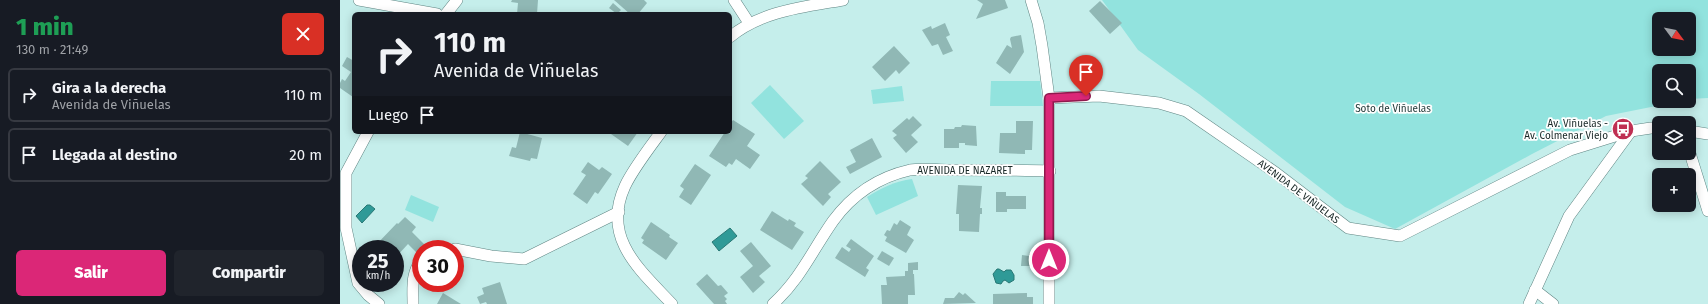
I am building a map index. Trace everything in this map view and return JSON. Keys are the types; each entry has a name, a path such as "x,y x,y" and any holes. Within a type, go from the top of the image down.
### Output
{"street":[{"path":"359,0 426,12"},
{"path":"448,12 457,0"},
{"path":"734,0 749,23"},
{"path":"732,36 749,23 784,12 843,0"},
{"path":"1031,0 1039,31 1049,98 1049,304"},
{"name":"AVENIDA DE VIÑUELAS","path":"1049,98 1099,96 1159,103 1186,110 1276,173 1348,228 1400,236 1570,150 1631,131 1652,128"},
{"path":"1529,304 1568,216 1631,131"},
{"path":"1696,132 1708,134"},
{"path":"367,134 346,173 346,228 358,283 368,295 379,304"},
{"path":"660,134 625,186 619,212 618,231 627,252 639,268 672,304"},
{"path":"1692,160 1708,211"},
{"name":"AVENIDA DE NAZARET","path":"773,304 786,292 801,274 834,221 849,202 867,188 885,178 911,170 1050,171"},
{"path":"464,252 524,259 619,212"},
{"path":"1535,290 1553,304"},
{"path":"413,292 413,304"}],"green space":[{"name":"Soto de Viñuelas","path":"1102,0 1708,0 1708,98 1696,99 1696,64 1652,64 1652,107 1606,116 1532,154 1395,229 1345,207 1199,94 1138,50"},
{"path":"991,81 1040,81 1043,106 990,106"},
{"path":"770,85 804,121 784,139 751,103"},
{"path":"902,86 904,101 873,104 871,90"},
{"path":"912,179 918,196 876,215 867,197 888,185"},
{"path":"411,195 439,207 433,222 405,210"}],"shaded area":[{"path":"367,205 370,205 375,209 362,223 356,216"},
{"path":"730,228 737,236 719,251 712,242"},
{"path":"997,269 1004,272 1006,270 1011,270 1014,275 1014,280 1009,283 1005,280 1001,284 996,283 993,274"}],"building":[{"path":"512,0 538,0 537,12 517,12 518,3 511,2"},
{"path":"614,0 644,0 647,3 640,12 628,12"},
{"path":"977,0 1005,0 1008,8 976,19 983,4"},
{"path":"1100,1 1122,23 1110,34 1089,11"},
{"path":"613,3 621,10 619,12 614,12 609,8"},
{"path":"945,23 950,35 946,37 953,51 943,55 938,44 932,46 922,30 931,26 932,29"},
{"path":"1021,35 1024,52 1010,74 996,63 1007,45 1012,48 1011,37"},
{"path":"894,46 910,63 899,74 896,70 885,81 872,67"},
{"path":"347,57 352,60 352,96 340,88 342,79 345,81 351,72 342,66"},
{"path":"913,116 922,125 911,135 918,142 906,153 893,138 897,135 892,131 907,118 909,120"},
{"path":"733,120 755,134 747,146 760,155 750,169 736,159 732,165 729,163 726,167 709,156 724,134 732,134"},
{"path":"1016,121 1033,121 1032,150 1025,150 1025,154 999,153 1000,133 1016,133"},
{"path":"962,125 976,126 977,146 959,143 959,148 944,148 944,129 954,129 955,127 961,127"},
{"path":"520,134 527,134 542,138 537,159 531,158 530,161 509,156 512,147 516,148"},
{"path":"611,134 637,134 628,146"},
{"path":"872,138 882,157 850,174 846,167 856,162 850,150"},
{"path":"820,161 841,182 828,194 831,197 823,206 801,184 808,178 805,176"},
{"path":"588,162 599,170 602,167 612,174 598,194 595,192 587,204 573,194 586,175 581,172"},
{"path":"695,164 711,175 691,205 679,197 684,189 680,186"},
{"path":"958,185 982,186 980,208 982,208 982,214 980,214 979,232 959,231 959,214 956,214"},
{"path":"996,192 1006,192 1006,196 1026,196 1026,209 1007,209 1007,212 996,212"},
{"path":"772,211 788,221 789,219 796,223 794,226 804,232 792,250 760,230"},
{"path":"405,217 416,227 412,232 420,240 412,240 412,248 408,244 404,248 404,240 381,240 397,223 398,224"},
{"path":"900,220 911,227 907,235 914,240 906,253 885,241 887,237 884,235 887,230 890,231 894,223 897,225"},
{"path":"651,222 670,235 669,237 678,243 666,260 642,243 644,240 641,238"},
{"path":"851,239 874,256 866,268 869,270 865,277 835,258 842,247 849,252 851,249 846,246"},
{"path":"751,242 771,266 759,276 765,282 753,293 740,277 753,266 740,251"},
{"path":"882,251 894,258 889,266 877,259"},
{"path":"1029,254 1043,255 1043,266 1021,266 1022,255 1029,256"},
{"path":"918,262 918,270 913,270 915,295 908,295 908,304 882,304 881,285 887,285 886,277 905,276 905,271 908,271 908,263"},
{"path":"707,274 718,286 721,285 728,293 724,296 727,299 725,301 727,304 714,304 696,284"},
{"path":"500,282 507,304 487,304 486,302 480,304 477,297 484,294 482,288"},
{"path":"959,292 963,295 965,293 976,303 943,304 945,298 954,298"},
{"path":"443,293 461,304 437,304"},
{"path":"1027,293 1027,297 1033,297 1033,304 993,304 993,294"}],"place":[{"name":"Av. Viñuelas - Av. Colmenar Viejo","path":"1623,129"}],"route":[{"path":"1049,260 1049,98 1086,96"}]}
